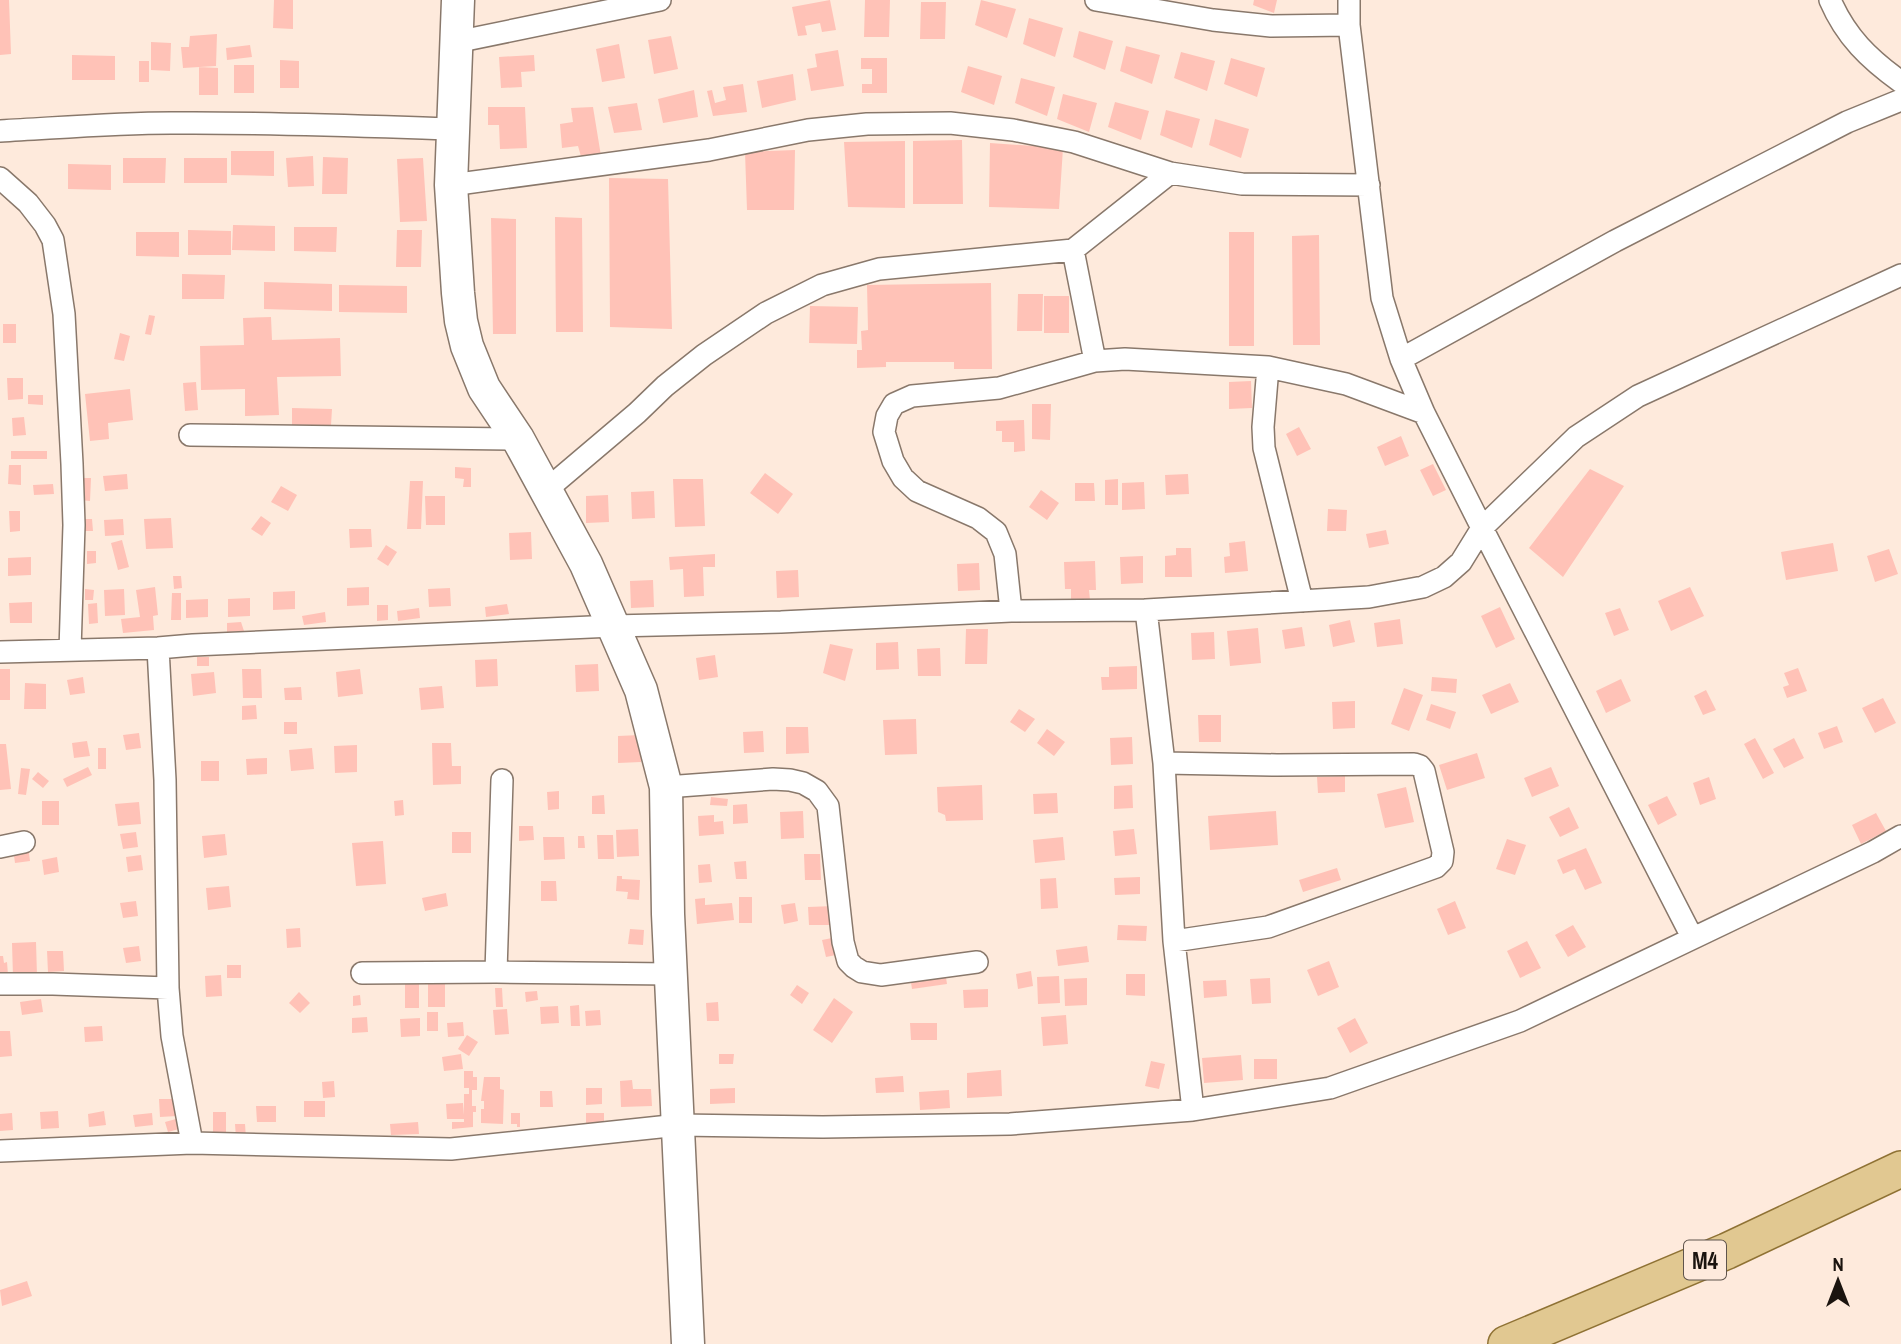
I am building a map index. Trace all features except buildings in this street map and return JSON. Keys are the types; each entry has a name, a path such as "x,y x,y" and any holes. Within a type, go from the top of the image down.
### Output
{"main road":[{"name":"M4","path":"1506,1344 1727,1251 1901,1169"}],"street":[{"path":"458,0 451,185 460,312 467,346 484,388 518,439 586,564 641,690 666,787 668,914 688,1344"},
{"path":"456,42 660,0"},
{"path":"1096,0 1271,26 1349,25"},
{"path":"1349,0 1349,25 1382,298 1401,359 1424,413 1692,937"},
{"path":"1830,0 1836,14 1859,47 1901,82"},
{"path":"1401,359 1615,241 1847,122 1901,100"},
{"path":"0,131 104,124 170,123 454,129"},
{"path":"451,185 709,150 807,130 867,124 950,123 1013,130 1074,142 1170,173 1242,184 1369,185"},
{"path":"545,491 620,429 665,386 704,355 766,313 822,285 878,269 1073,250 1170,173"},
{"path":"0,178 28,203 53,240 64,314 75,525 70,650"},
{"path":"1073,250 1095,360"},
{"path":"0,652 158,648 613,626 781,622 1011,611 1146,610 1369,597 1423,587 1444,577 1461,562 1482,528 1576,437 1637,396 1901,275"},
{"path":"1011,611 1005,554 996,532 978,518 917,491 903,478 893,461 884,432 887,416 894,404 912,396 999,388 1095,360 1125,359 1268,367 1346,384 1424,413"},
{"path":"1268,367 1264,448 1303,601"},
{"path":"190,435 518,439"},
{"path":"1146,610 1164,763 1174,941 1193,1110"},
{"path":"158,648 165,780 168,988 172,1036 192,1143"},
{"path":"1164,763 1420,766 1424,771 1443,852 1442,861 1436,867 1268,927 1174,941"},
{"path":"666,787 773,779 803,783 817,791 828,806 843,942 848,961 862,972 881,975 977,962"},
{"path":"496,972 502,780"},
{"path":"0,1151 192,1143 451,1149 679,1125 823,1127 1010,1124 1193,1110 1330,1088 1520,1021 1873,852 1901,836"},
{"path":"0,847 24,842"},
{"path":"362,973 671,974"},
{"path":"0,984 168,988"}]}
